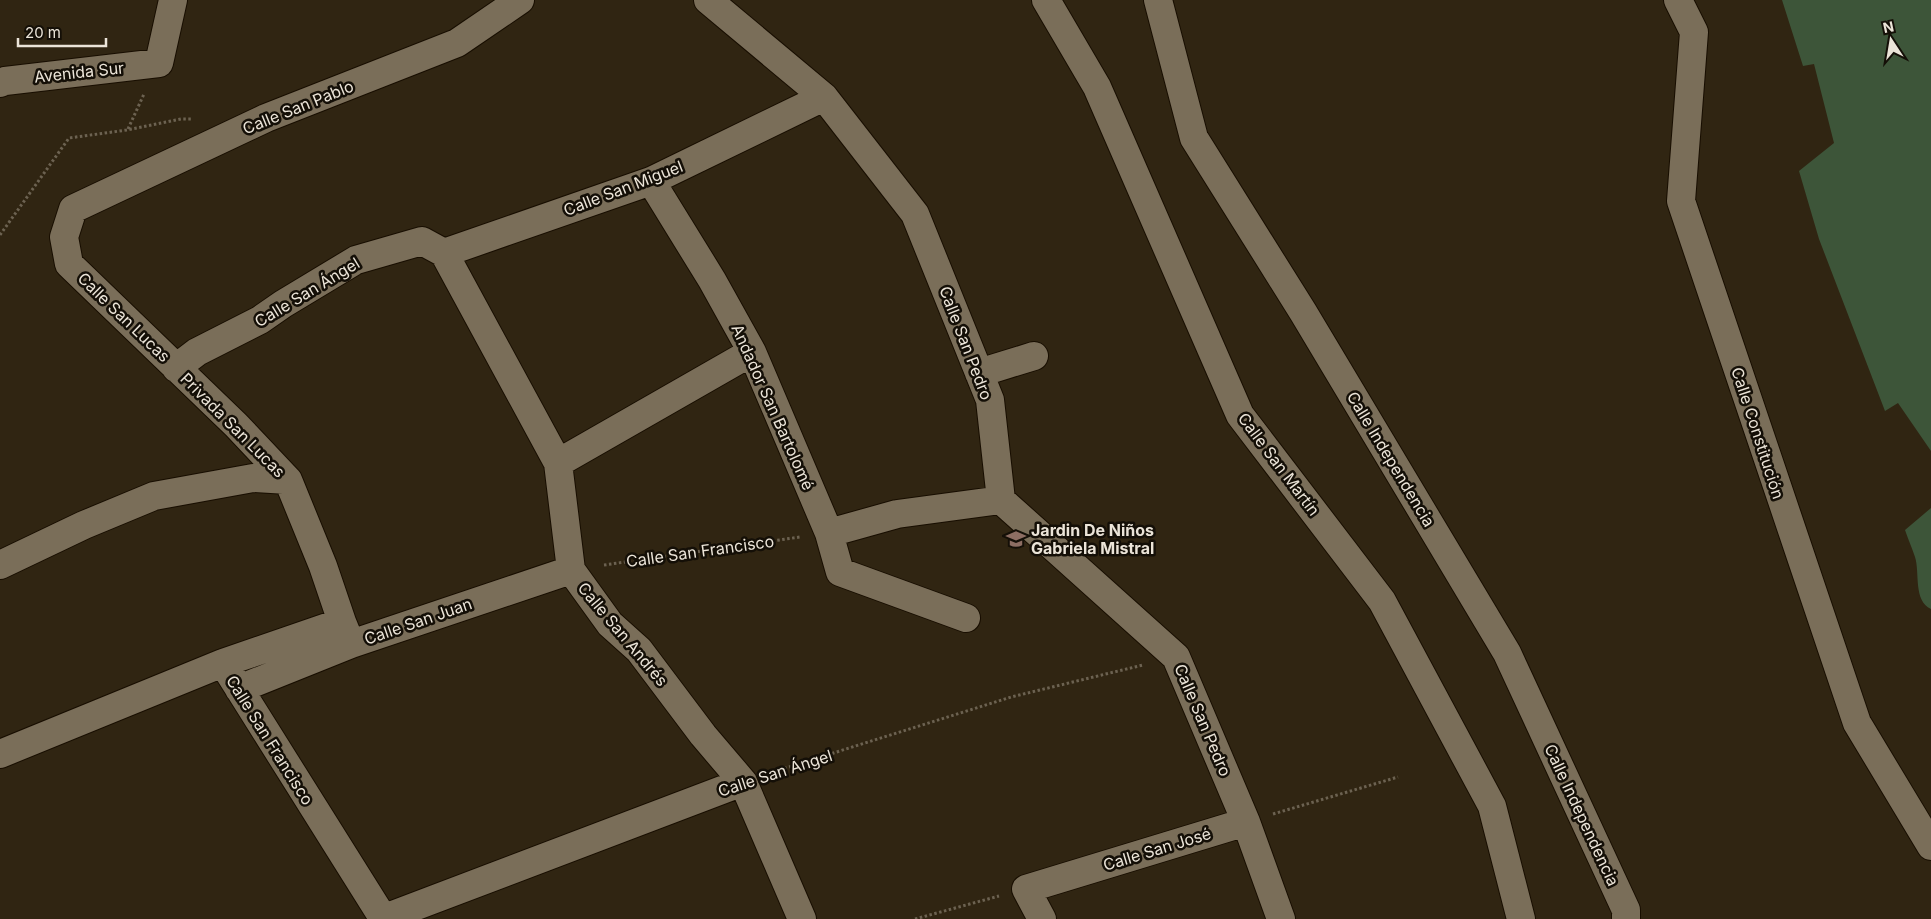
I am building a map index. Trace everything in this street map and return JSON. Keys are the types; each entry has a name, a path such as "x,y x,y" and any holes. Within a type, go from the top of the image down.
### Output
{"street":[{"path":"159,64 173,0"},
{"name":"Calle San Pablo","path":"73,209 266,118 458,43 520,0"},
{"name":"Calle San Pedro","path":"708,0 824,96 915,214 990,400 1001,500 1176,657 1246,822 1280,919"},
{"name":"Calle San Martín","path":"1046,0 1097,87 1240,415 1382,601 1492,806 1521,919"},
{"name":"Calle Independencia","path":"1158,0 1194,138 1303,312 1506,653 1626,910 1626,919"},
{"name":"Calle Constitución","path":"1678,0 1694,32 1681,201 1857,723 1931,846"},
{"name":"Avenida Sur","path":"0,83 159,64"},
{"name":"Calle San Miguel","path":"444,253 651,181 824,96"},
{"name":"Andador San Bartolomé","path":"651,181 712,280 752,352 829,533 840,572 966,618"},
{"name":"Calle San Lucas","path":"73,209 64,237 69,264 176,368"},
{"name":"Calle San Ángel","path":"176,368 197,352 260,320 356,260 422,241 444,253"},
{"name":"Calle San Andrés","path":"444,253 558,463 571,570 610,624 639,650 703,735 743,782 802,919"},
{"path":"558,463 752,352"},
{"path":"979,373 1034,356"},
{"name":"Privada San Lucas","path":"176,368 236,425 288,480 323,566 346,633"},
{"path":"0,565 84,525 154,496 253,478 288,480"},
{"path":"829,533 896,514 1001,500"},
{"name":"Calle San Juan","path":"223,663 346,633 571,570"},
{"path":"239,689 346,633"},
{"name":"Calle San Francisco","path":"0,754 223,663 382,919"},
{"name":"Calle San Ángel","path":"382,919 743,782"},
{"name":"Calle San José","path":"1026,888 1246,822"},
{"path":"1026,888 1042,919"}],"path":[{"path":"127,130 159,64"},
{"path":"0,235 69,138 127,130 181,119 200,119"},
{"name":"Calle San Francisco","path":"571,570 829,533"},
{"name":"Calle San Ángel","path":"743,782 1011,697 1176,657"},
{"path":"1246,822 1398,777"},
{"path":"915,919 1026,888"}],"green space":[{"path":"1782,0 1931,0 1931,451 1898,403 1885,411 1819,239 1799,171 1834,143 1814,64 1803,66"},
{"path":"1931,508 1931,609 1925,605 1919,593 1915,557 1905,530"}],"place":[{"name":"Jardin De Niños Gabriela Mistral","path":"1016,539"}]}
